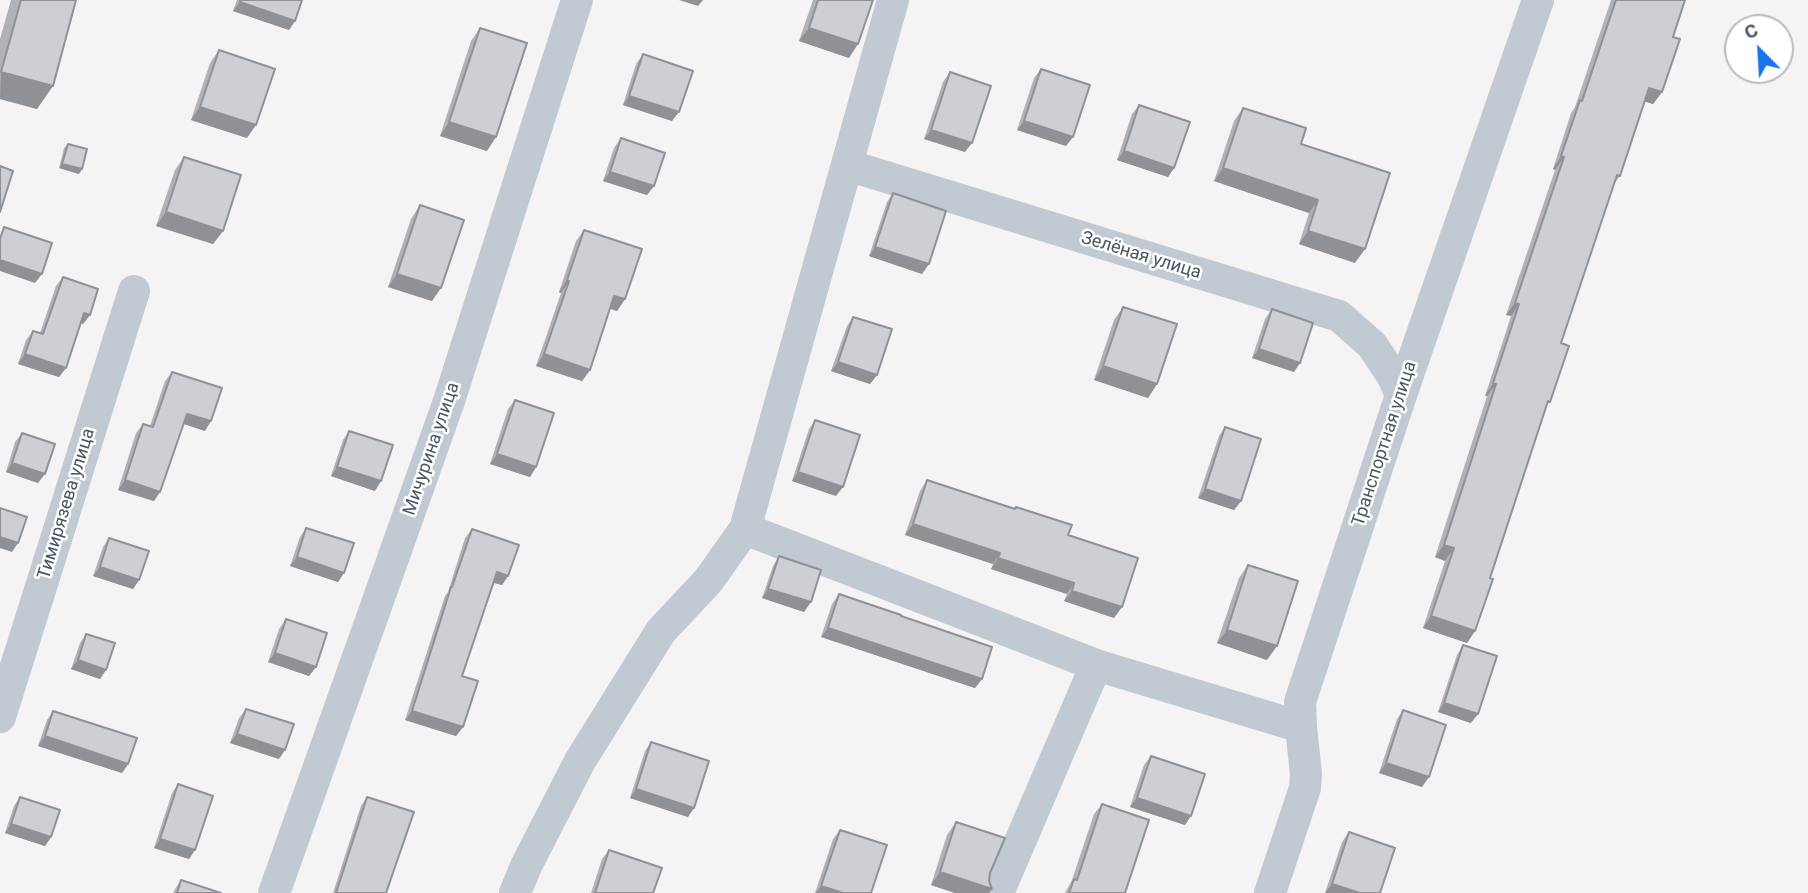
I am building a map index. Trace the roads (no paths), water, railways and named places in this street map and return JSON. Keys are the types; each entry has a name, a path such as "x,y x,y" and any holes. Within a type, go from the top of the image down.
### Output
{"street":[{"name":"Мичурина улица","path":"274,893 449,401 577,0"},
{"path":"515,893 580,761 661,631 708,581 745,529 893,0"},
{"name":"Транспортная улица","path":"1270,893 1305,789 1300,702 1401,395 1538,0"},
{"name":"Зелёная улица","path":"847,165 1339,316 1372,345 1392,375 1401,395"},
{"name":"Тимирязева улица","path":"0,717 134,291"},
{"path":"745,529 1096,666 1301,727"},
{"path":"998,893 1096,666"}]}
